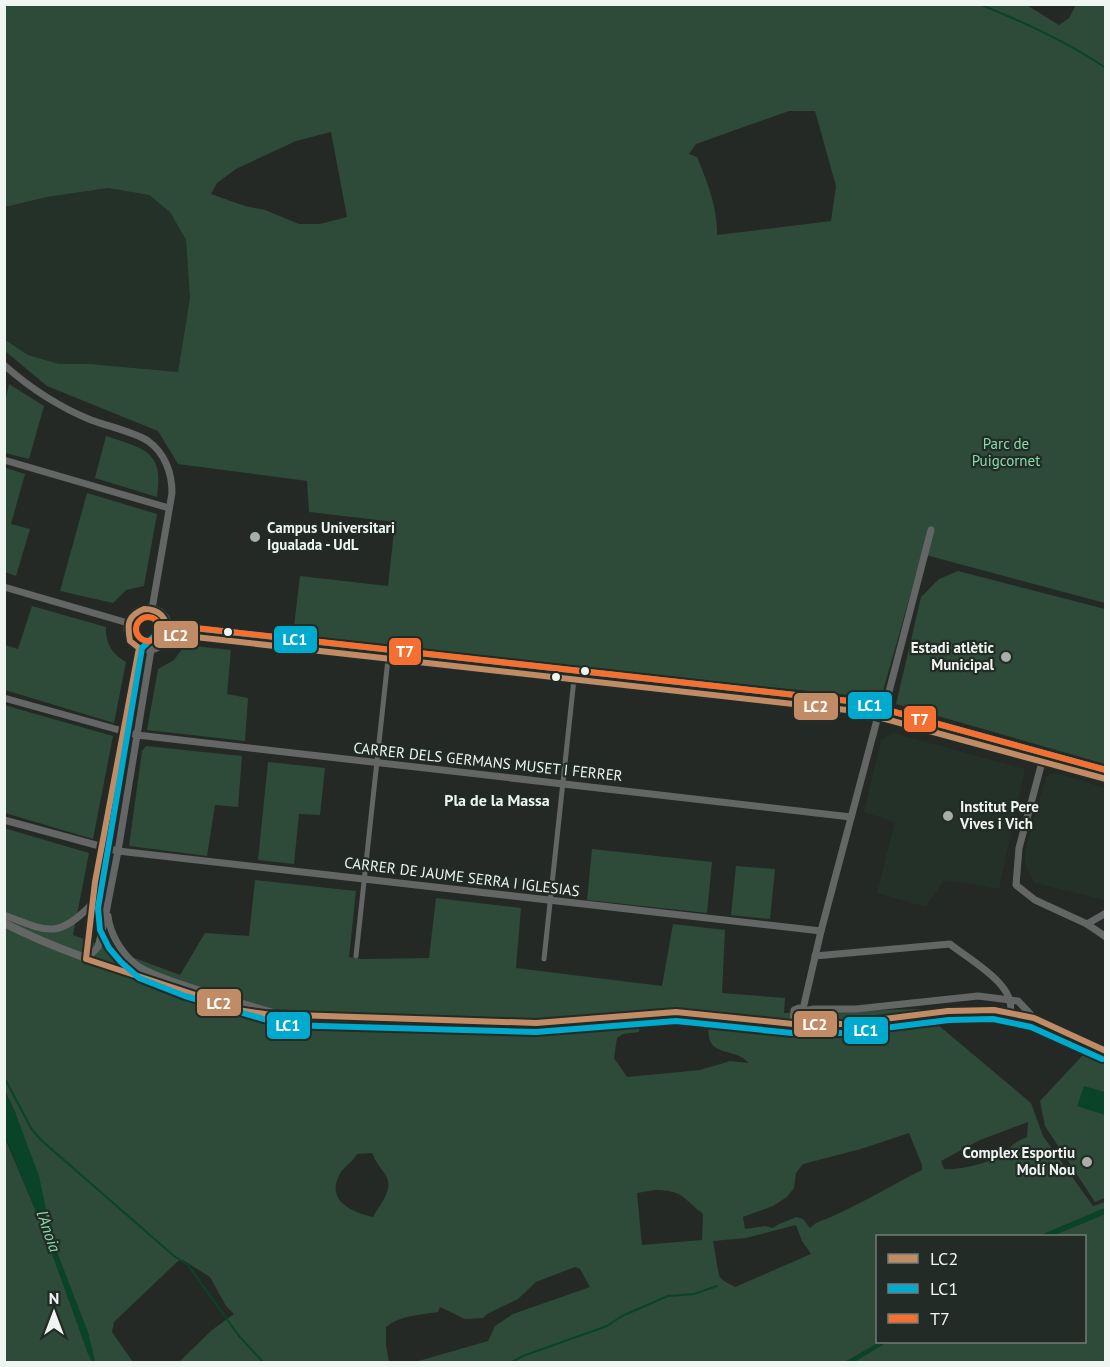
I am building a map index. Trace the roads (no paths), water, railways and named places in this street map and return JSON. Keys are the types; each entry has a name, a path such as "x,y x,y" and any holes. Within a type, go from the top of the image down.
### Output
{"street":[{"path":"4,365 34,389 63,406 90,420 147,441 165,459 172,480 152,609"},
{"path":"4,460 169,508"},
{"path":"809,1024 805,1011 821,931 878,716 885,707 931,530"},
{"path":"4,587 128,623"},
{"path":"152,609 165,618 168,634 162,644 152,650 139,648 129,638 128,623 137,611 152,609"},
{"path":"168,634 856,711 1106,779"},
{"path":"86,959 91,905 121,732 139,648"},
{"path":"86,959 98,947 107,908 152,650"},
{"path":"356,956 388,659"},
{"path":"544,959 574,679"},
{"name":"CARRER DELS GERMANS MUSET I FERRER","path":"4,698 137,735 851,817"},
{"path":"1042,762 1019,849 1017,885 1035,900 1087,924 1106,937"},
{"name":"CARRER DE JAUME SERRA I IGLESIAS","path":"4,820 118,851 821,931"},
{"path":"4,915 42,929 60,929 75,921 91,905"},
{"path":"107,908 109,927 117,943 127,956 144,970 188,987 285,1016"},
{"path":"1087,924 1106,913"},
{"path":"4,923 43,943 86,959 244,1011 285,1016 536,1023 676,1012 793,1024 844,1024 977,1009 1010,1012 1034,1018 1106,1051"},
{"path":"815,956 950,944 1002,984 1011,1000 1010,1012"},
{"path":"793,1024 794,1010 856,1009 978,996 1018,1001 1034,1018"}],"water":[{"path":"1084,1086 1105,1092 1105,1115 1077,1106"},
{"name":"l'Anoia","path":"4,1091 15,1112 39,1176 53,1242 88,1333 95,1362 92,1362 88,1354 41,1223 5,1136"},
{"path":"1105,1208 1105,1214 1054,1235 1041,1235"},
{"path":"878,1343 885,1343 854,1362 845,1362"}],"waterway":[{"path":"979,4 1044,33 1106,68"},
{"path":"4,1077 31,1128 41,1140 174,1256 188,1265 239,1336 263,1362"},
{"path":"512,1362 607,1326 622,1316 668,1296 694,1294 717,1286"}],"place":[{"name":"Campus Universitari Igualada - UdL","path":"255,537"},
{"name":"Estadi atlètic Municipal","path":"1006,657"},
{"name":"Institut Pere Vives i Vich","path":"948,816"},
{"name":"Complex Esportiu Molí Nou","path":"1087,1162"}],"district":[{"name":"Pla de la Massa","path":"497,800"}],"park label":[{"name":"Parc de Puigcornet","path":"1006,452"}]}
